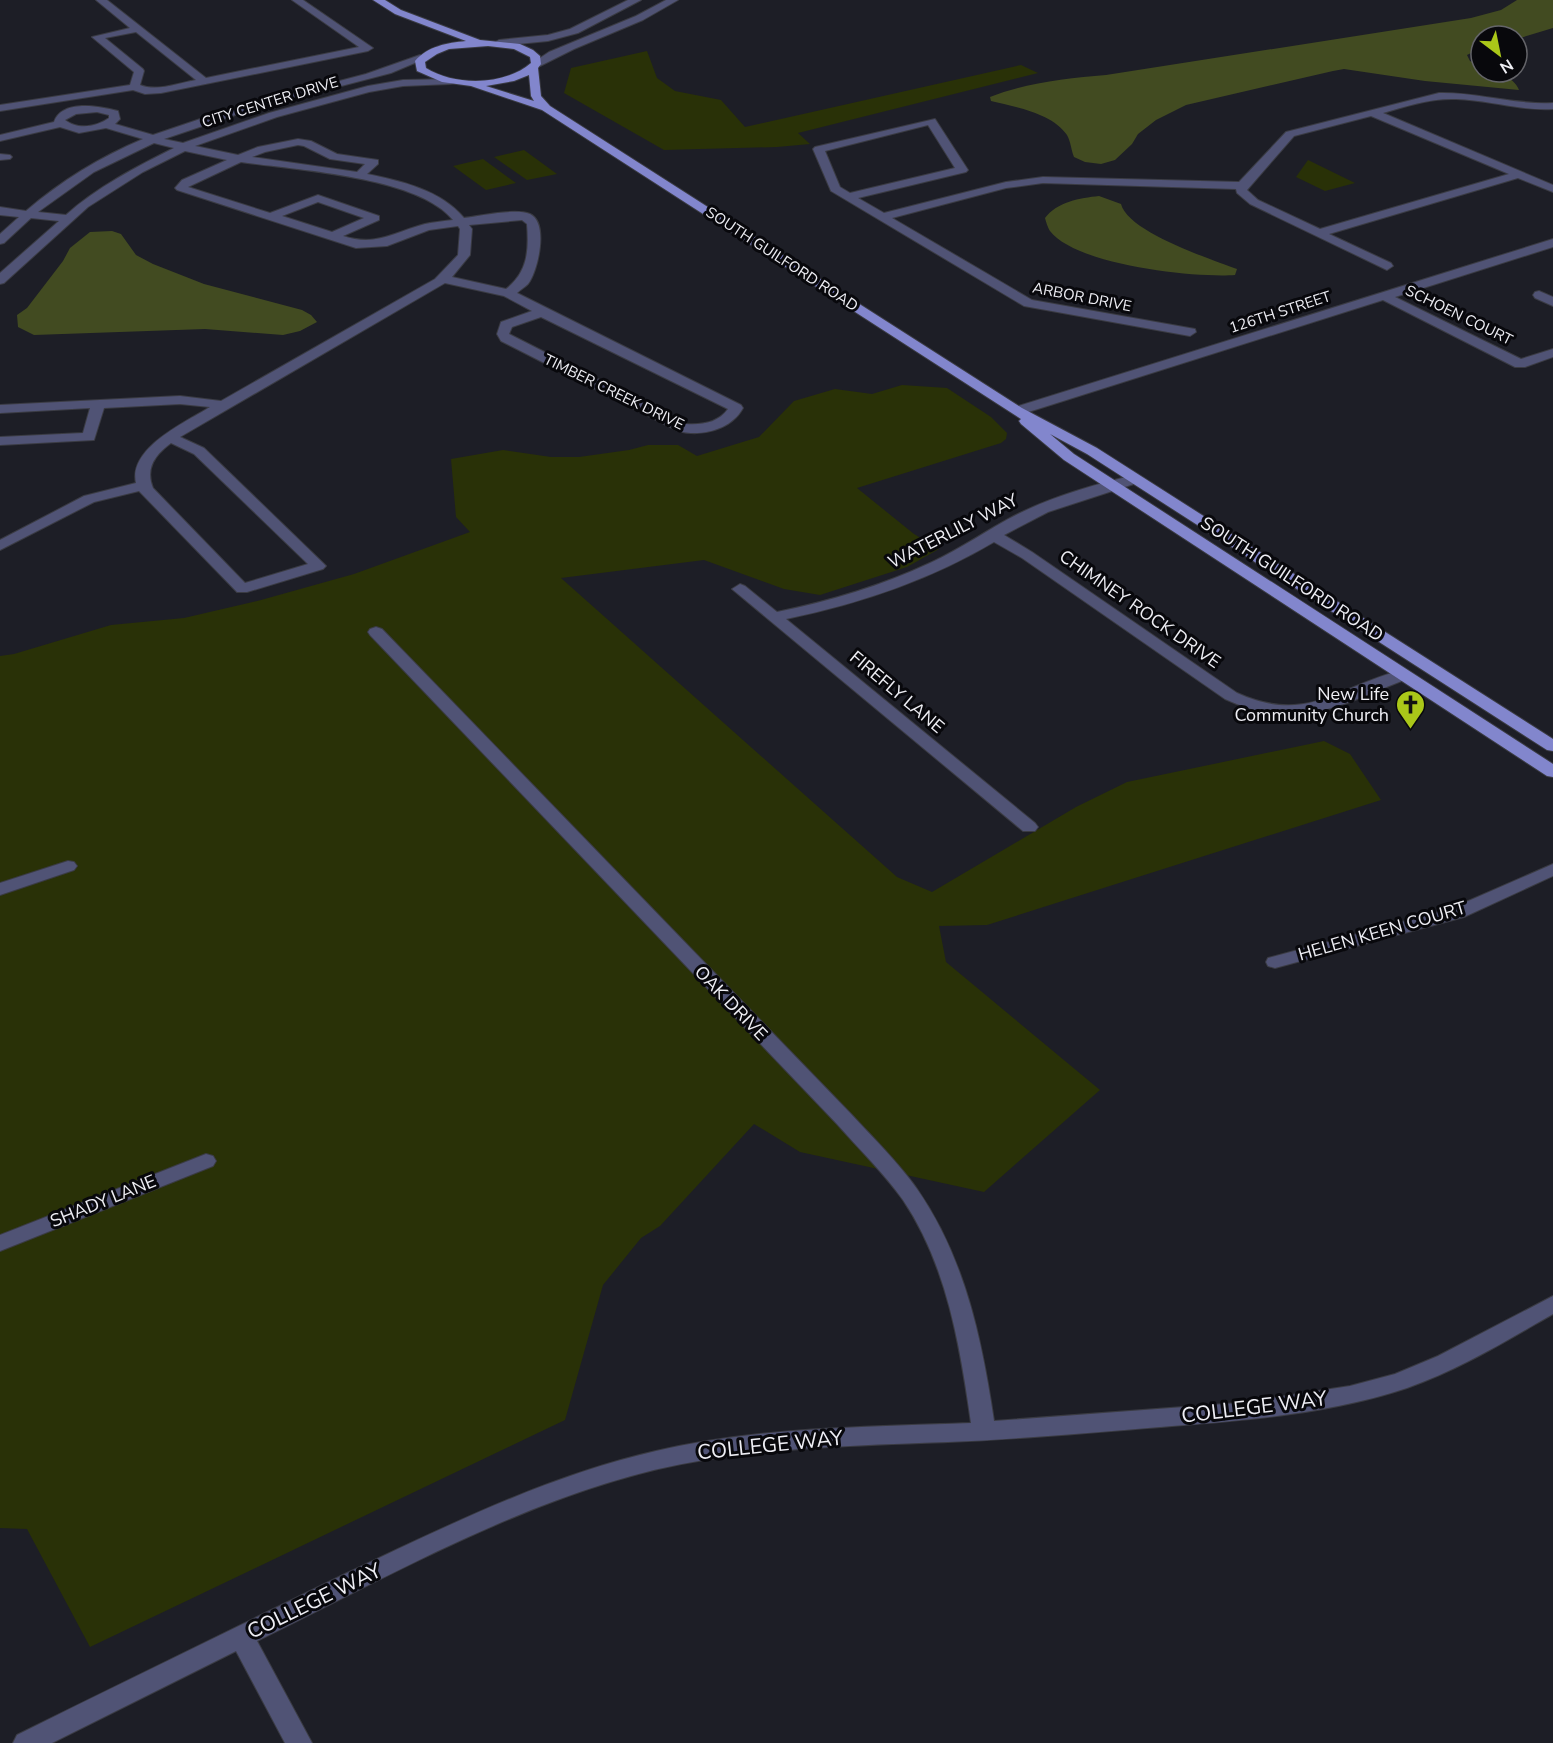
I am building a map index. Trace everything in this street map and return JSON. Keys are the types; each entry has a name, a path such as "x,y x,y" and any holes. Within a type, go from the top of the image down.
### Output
{"main road":[{"path":"378,0 398,12 482,43"},
{"path":"398,12 406,23 425,38 425,56"},
{"path":"534,66 512,78 467,83 432,76 421,69 420,61 425,56 449,46 499,43 525,49 535,56 536,96 546,108"},
{"name":"SOUTH GUILFORD ROAD","path":"467,83 546,108 1017,411 1092,451 1553,746"},
{"name":"SOUTH GUILFORD ROAD","path":"1017,411 1031,428 1069,457 1553,772"}],"street":[{"path":"101,0 205,82"},
{"path":"0,108 134,87 145,91 161,90 368,48 297,0"},
{"path":"499,43 548,38 574,31 636,0"},
{"path":"534,66 566,47 631,24 673,0"},
{"path":"134,87 139,70 97,37 138,29"},
{"name":"CITY CENTER DRIVE","path":"0,240 67,184 154,140 199,122 269,101 374,76 425,56"},
{"name":"CITY CENTER DRIVE","path":"0,280 84,205 139,170 186,147 264,118 368,89 403,83 450,81"},
{"path":"1387,266 1254,202 1243,194 1242,186 1290,134 1372,112 1440,95 1470,96 1538,107 1553,106"},
{"path":"71,97 80,110"},
{"path":"0,138 60,124 69,128 84,129 107,125 116,119 114,113 105,109 80,110 62,116 60,124"},
{"path":"1372,112 1553,189"},
{"name":"ARBOR DRIVE","path":"849,197 962,170 931,121 819,148 836,189 849,197 882,217 1032,305 1190,332"},
{"path":"107,125 154,140 238,159 399,184 438,200 464,222 467,238 464,255 442,279 420,294 224,405 171,438 142,466 141,476 144,485 159,505 242,589 318,566 199,451 171,438"},
{"path":"359,177 374,162 334,157 307,143 284,144 238,159 186,182 181,188 356,244 375,244 416,230 464,222 518,216 530,219 533,224 535,250 532,262 523,282 508,293"},
{"path":"942,175 976,192"},
{"path":"1319,233 1518,175"},
{"path":"882,217 1006,185 1043,180 1242,186"},
{"path":"270,217 318,198 375,218 331,237"},
{"path":"0,211 68,219"},
{"name":"126TH STREET","path":"1017,411 1553,243"},
{"name":"TIMBER CREEK DRIVE","path":"442,279 508,293 736,408 735,412 727,419 710,426 683,428 502,334 506,325 542,312"},
{"path":"1553,291 1539,295 1553,302"},
{"name":"SCHOEN COURT","path":"1384,296 1520,364 1553,353"},
{"path":"0,408 180,400 224,405"},
{"path":"0,441 89,437 98,404"},
{"name":"WATERLILY WAY","path":"776,617 810,610 881,589 983,542 1014,521 1031,513 1064,500 1135,479"},
{"path":"0,546 89,499 144,485"},
{"name":"CHIMNEY ROCK DRIVE","path":"993,535 1027,555 1231,696 1249,706 1284,712 1313,709 1403,675"},
{"name":"FIREFLY LANE","path":"740,589 1029,827"},
{"name":"OAK DRIVE","path":"376,632 844,1119 899,1181 918,1206 939,1246 966,1318 984,1431"},
{"path":"0,889 68,866"},
{"name":"HELEN KEEN COURT","path":"1275,962 1457,913 1553,869"},
{"name":"SHADY LANE","path":"0,1243 206,1161"},
{"name":"COLLEGE WAY","path":"26,1743 241,1636 511,1507 569,1484 614,1470 700,1451 830,1437 984,1431 1242,1412 1324,1400 1382,1387 1454,1359 1553,1304"},
{"path":"241,1636 299,1743"}],"shaded area":[{"path":"1517,0 1553,0 1553,28 1529,35 1529,24 1469,24 1469,54 1467,55 1469,84 1516,84 1519,90 1425,81 1344,69 1186,105 1156,120 1138,134 1132,144 1115,160 1101,164 1085,162 1074,157 1067,135 1052,121 1033,112 991,101 990,97 1047,82 1106,75 1471,18 1501,10"},
{"path":"647,51 657,78 675,91 721,100 745,127 1021,65 1038,73 798,133 810,144 664,150 564,93 571,68"},
{"path":"524,150 557,174 527,180 494,157"},
{"path":"483,159 516,183 486,190 453,166"},
{"path":"1308,160 1355,183 1325,191 1296,177"},
{"path":"1099,196 1121,204 1138,225 1154,234 1237,269 1235,275 1165,271 1109,261 1084,253 1064,243 1050,231 1045,218 1056,208 1077,200"},
{"path":"112,231 121,234 136,255 153,264 204,284 302,310 317,322 300,331 283,335 205,329 34,335 18,327 17,315 27,308 63,261 70,248 90,232"},
{"path":"902,385 947,388 991,417 1007,433 1006,439 1001,443 857,488 914,534 939,549 907,567 820,595 784,589 704,560 561,578 897,877 932,892 1076,807 1127,782 1324,741 1350,754 1381,800 987,925 939,926 946,962 1100,1090 984,1192 800,1152 754,1124 660,1226 641,1238 603,1285 565,1420 90,1647 27,1529 0,1528 0,656 14,654 111,625 184,618 261,600 354,574 470,532 456,517 451,459 503,450 551,457 579,457 648,445 678,445 697,456 759,437 794,401 835,389 872,394"}],"place":[{"name":"New Life Community Church","path":"1410,730"}]}
